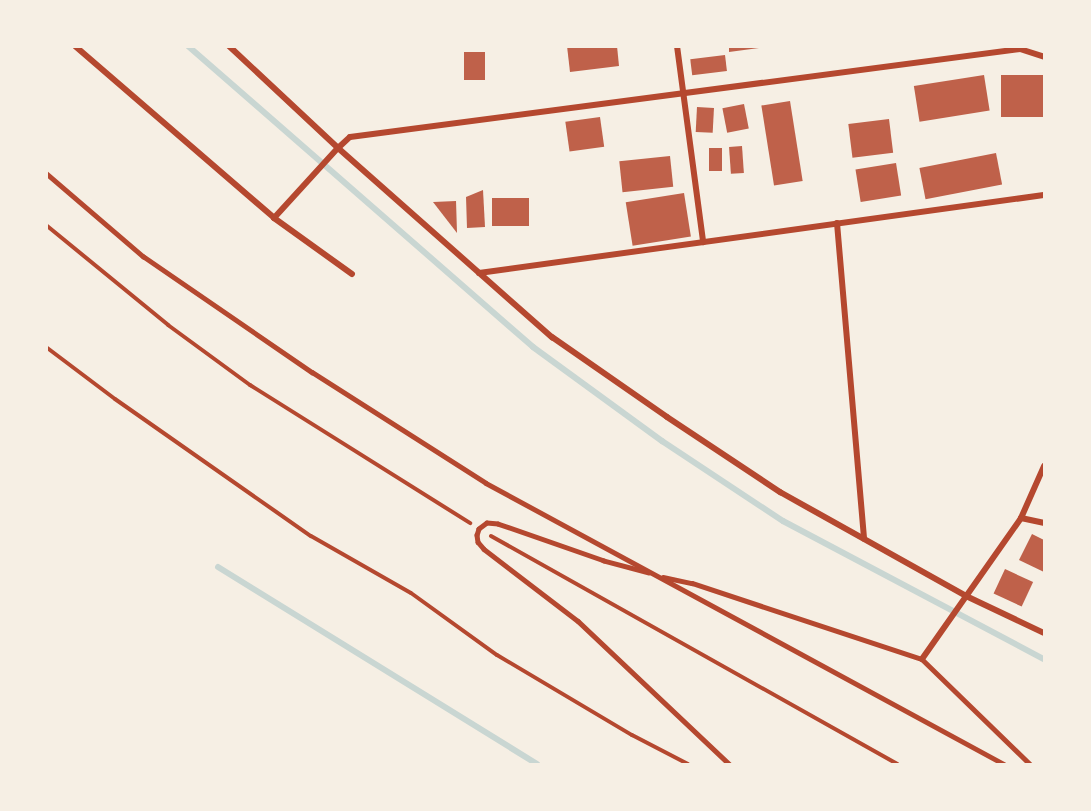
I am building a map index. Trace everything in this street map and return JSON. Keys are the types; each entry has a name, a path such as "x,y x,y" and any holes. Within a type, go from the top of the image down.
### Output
{"street":[{"path":"75,46 274,218 352,274"},
{"path":"229,46 338,148 552,337 780,492 964,598 1044,633"},
{"path":"677,46 703,242"},
{"path":"274,218 350,137 1020,48 1044,57"},
{"path":"479,273 1044,195"},
{"path":"837,223 864,539"},
{"path":"922,659 1021,518 1044,466"},
{"path":"1021,518 1044,524"}],"lane":[{"path":"46,173 143,256 312,372 486,483 1004,765"},
{"path":"729,765 578,621 484,549 478,542 479,529 487,523 498,524 604,561 692,583 922,659 1030,765"}],"path":[{"path":"46,225 168,325 250,385 479,529 897,765"},
{"path":"46,347 114,399 311,536 411,593 497,655 632,735 688,765"}],"building":[{"path":"567,46 617,46 619,66 570,72"},
{"path":"729,46 759,46 759,48 729,52"},
{"path":"464,52 485,52 485,80 464,80"},
{"path":"725,55 727,71 692,75 690,59"},
{"path":"984,75 990,111 920,122 914,86"},
{"path":"1001,75 1044,75 1044,117 1001,117"},
{"path":"790,101 803,181 774,186 761,106"},
{"path":"744,104 749,129 727,133 722,108"},
{"path":"697,107 714,108 713,133 696,132"},
{"path":"600,117 604,147 570,152 565,122"},
{"path":"889,119 893,153 852,158 848,124"},
{"path":"742,146 744,173 731,174 729,147"},
{"path":"709,148 722,148 722,171 709,171"},
{"path":"996,153 1002,184 926,199 919,168"},
{"path":"670,156 673,187 623,192 619,161"},
{"path":"896,163 901,196 861,202 856,169"},
{"path":"483,190 485,227 467,228 466,197"},
{"path":"684,193 691,236 633,246 626,202"},
{"path":"492,198 529,198 529,226 492,226"},
{"path":"456,201 457,233 433,202"},
{"path":"1032,534 1044,540 1044,572 1019,560"},
{"path":"1005,569 1033,582 1022,607 994,593"}],"waterway":[{"path":"188,46 533,347 662,441 783,521 1044,659"},
{"path":"218,567 537,764"}]}
